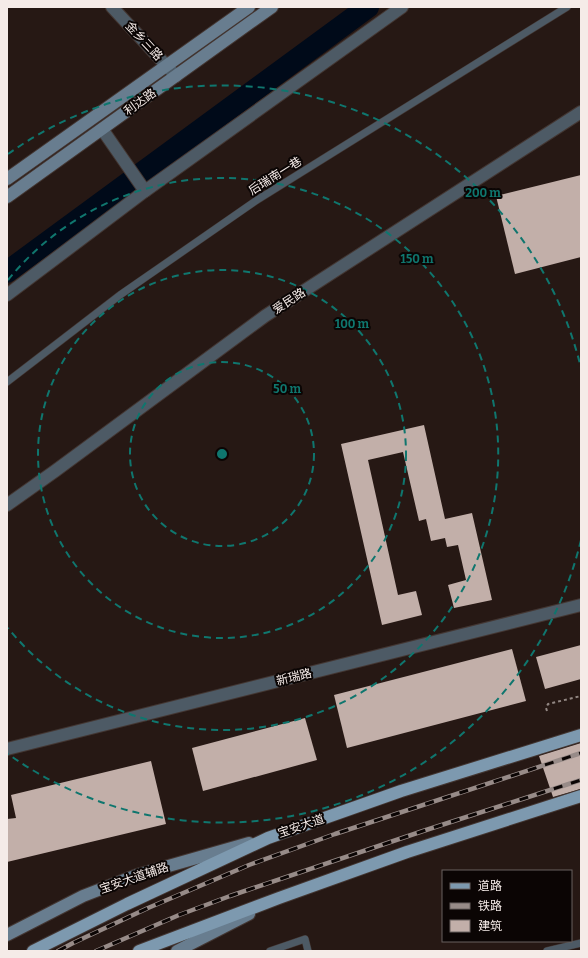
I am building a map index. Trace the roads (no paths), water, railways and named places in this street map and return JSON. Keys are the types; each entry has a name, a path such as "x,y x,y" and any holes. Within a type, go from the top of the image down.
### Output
{"main road":[{"name":"宝安大道","path":"34,951 127,904 268,838 401,791 581,735"},
{"path":"139,951 279,898 407,852 581,796"}],"street":[{"name":"金乡三路","path":"112,7 176,76"},
{"name":"利达路","path":"7,179 249,7"},
{"name":"利达路","path":"7,197 272,7"},
{"path":"7,295 145,191 402,7"},
{"name":"爱民路","path":"7,505 264,316 581,112"},
{"path":"102,129 145,191"},
{"name":"新瑞路","path":"7,749 581,606"},
{"name":"宝安大道辅路","path":"7,935 83,896 137,875 268,838"},
{"path":"177,951 279,898"}],"lane":[{"name":"后瑞南一巷","path":"7,382 120,295 257,200 567,7"},
{"path":"270,951 305,939 308,951"},
{"path":"548,951 581,943"}],"waterway":[{"path":"7,272 368,7"}],"railway":[{"path":"58,951 148,908 249,865 335,834 581,753"},
{"path":"96,951 179,915 230,896 581,780"}]}
